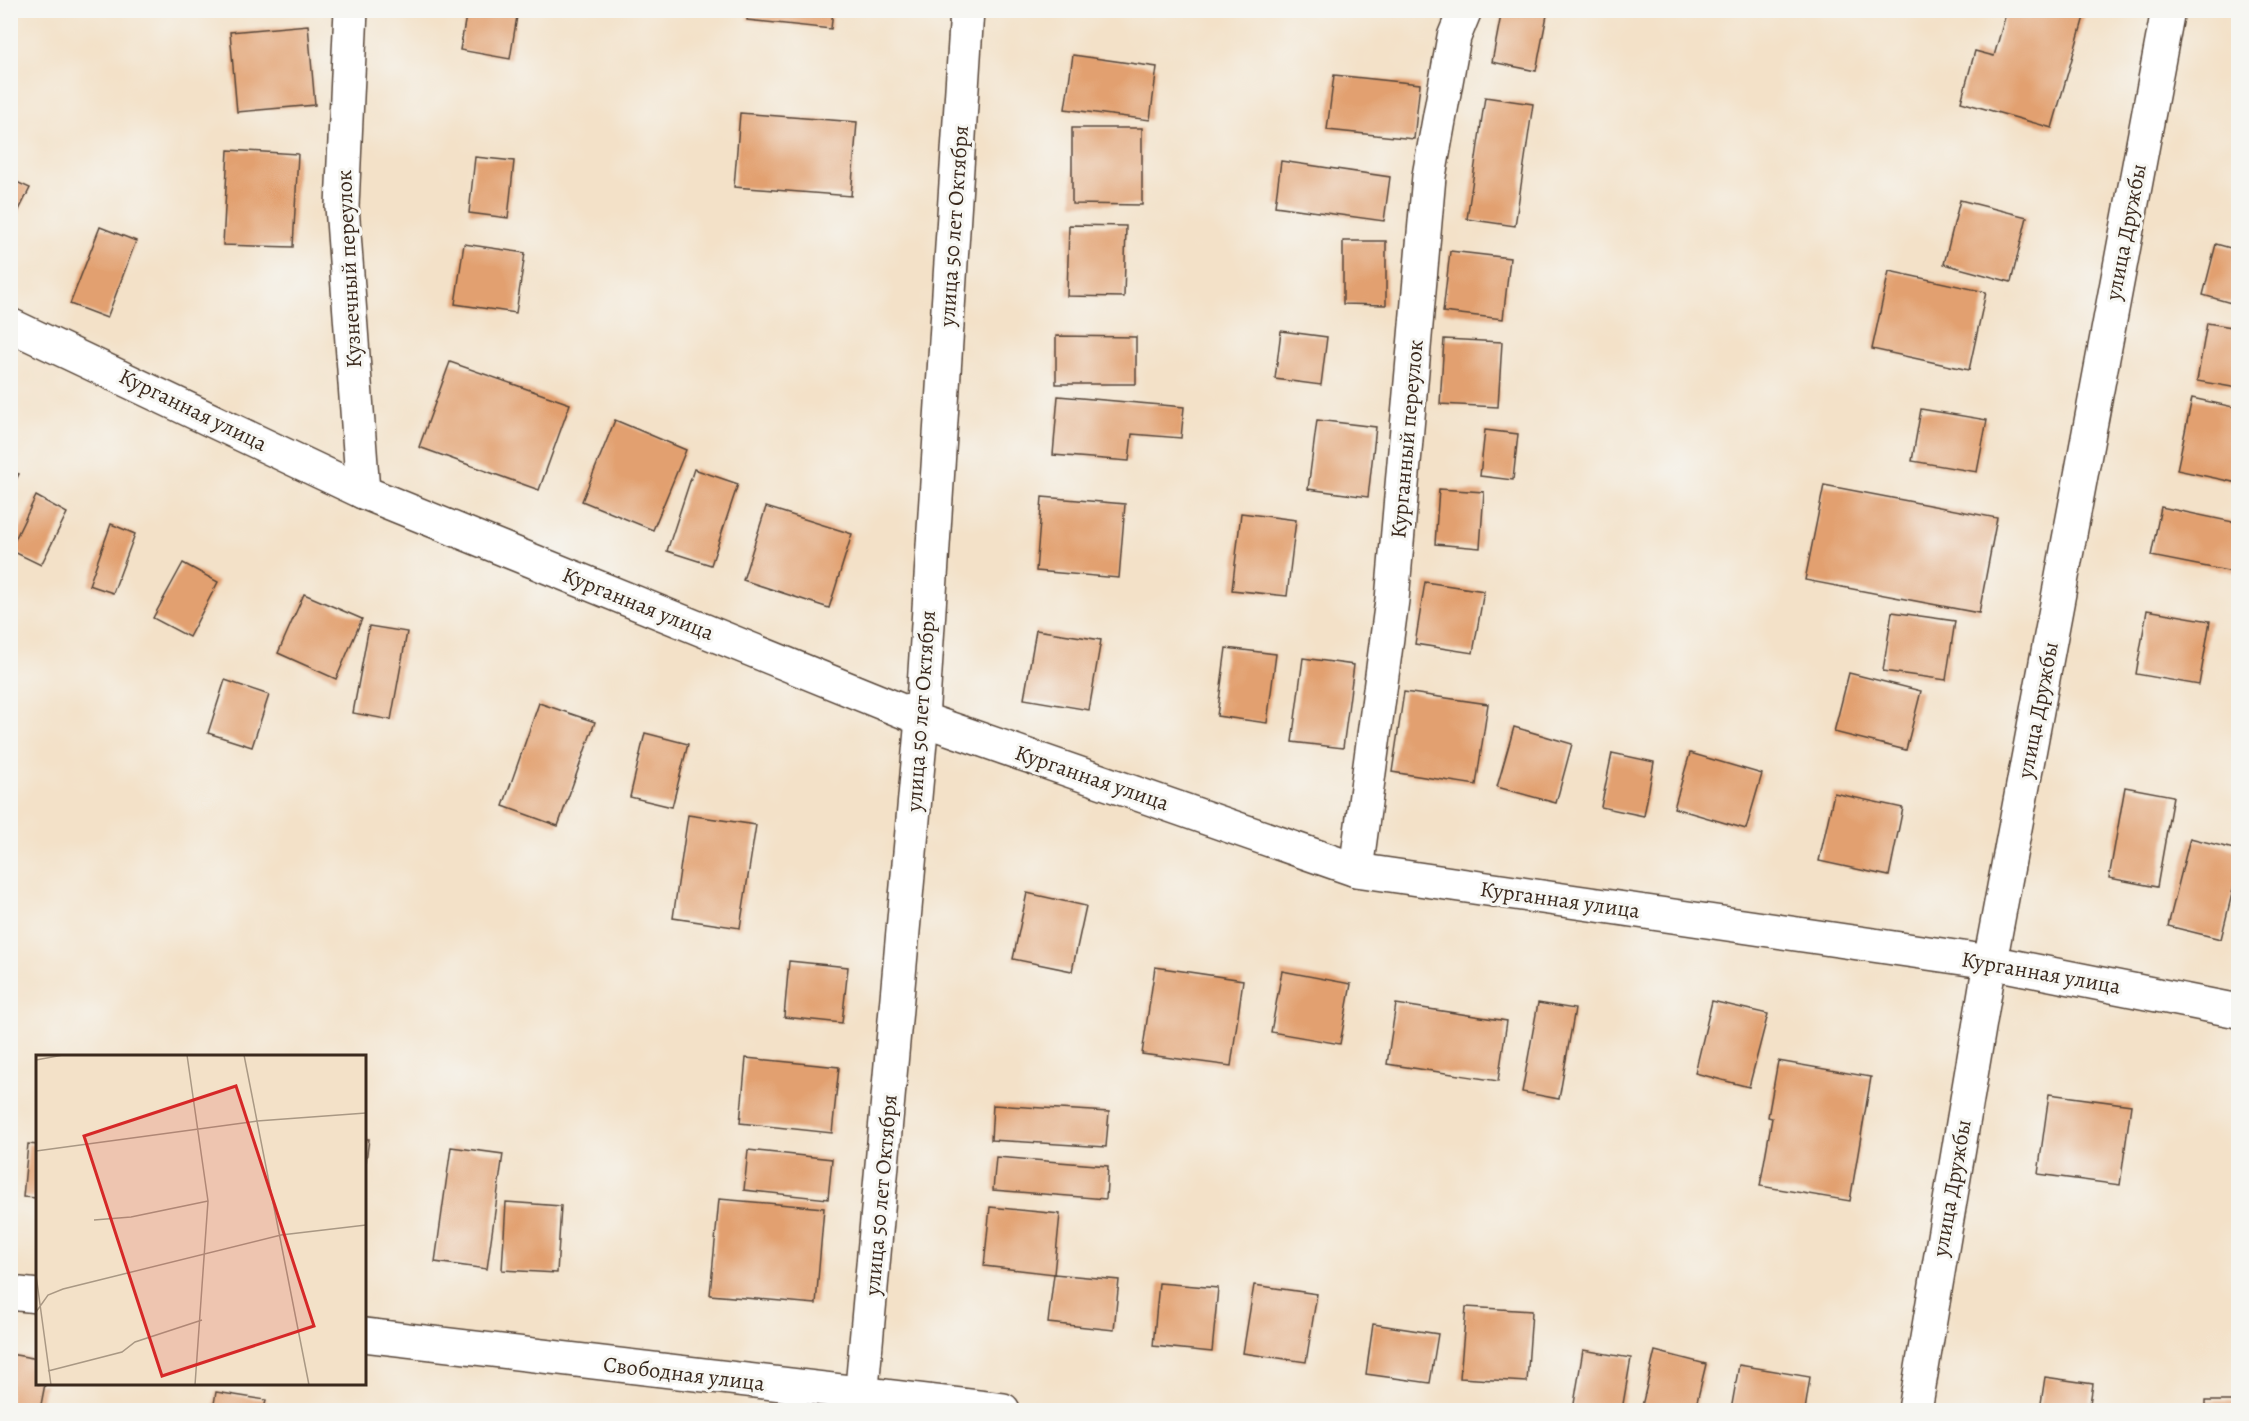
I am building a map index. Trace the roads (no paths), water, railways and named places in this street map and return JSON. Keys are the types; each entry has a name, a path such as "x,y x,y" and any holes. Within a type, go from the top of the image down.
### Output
{"street":[{"name":"Кузнечный переулок","path":"351,10 342,206 363,492"},
{"name":"улица 50 лет Октября","path":"862,1403 922,719 967,10"},
{"name":"Курганный переулок","path":"1356,870 1392,600 1429,176 1454,37 1465,10"},
{"name":"улица Дружбы","path":"1915,1410 1990,962 2168,10"},
{"name":"Курганная улица","path":"10,325 363,492 922,719 1356,870 1990,962 2238,1011"},
{"path":"10,1293 36,1296"},
{"name":"Свободная улица","path":"366,1335 862,1403 1003,1410"}]}
